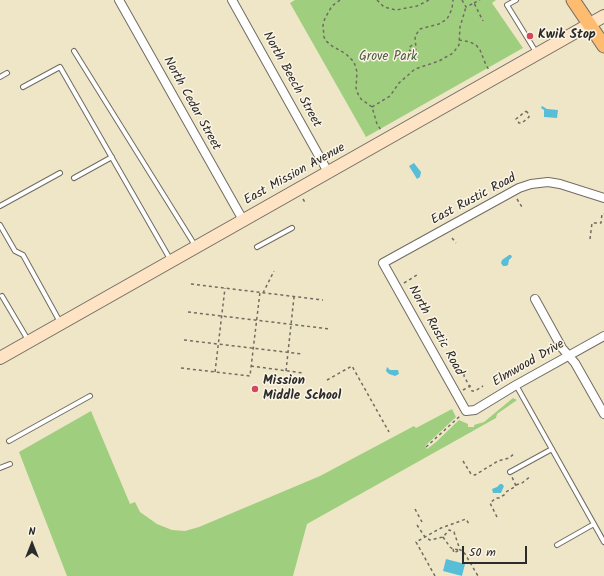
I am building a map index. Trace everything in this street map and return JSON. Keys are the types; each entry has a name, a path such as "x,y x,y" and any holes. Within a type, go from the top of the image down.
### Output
{"main road":[{"path":"573,0 604,46"},
{"name":"East Mission Avenue","path":"0,358 604,16"}],"street":[{"name":"North Cedar Street","path":"119,0 243,220"},
{"name":"North Beech Street","path":"232,0 328,172"},
{"name":"East Rustic Road","path":"383,263 519,188 531,184 548,182 560,184 604,198"},
{"name":"North Rustic Road","path":"383,263 466,411"},
{"path":"535,299 562,348 575,363 604,414"},
{"name":"Elmwood Drive","path":"466,411 475,410 516,385 604,336"}],"lane":[{"path":"516,0 507,6 538,54"},
{"path":"74,51 196,247"},
{"path":"23,87 60,67 171,261"},
{"path":"0,77 7,73"},
{"path":"74,178 112,157"},
{"path":"0,206 60,173"},
{"path":"0,225 15,251 23,255 61,324"},
{"path":"257,247 292,228"},
{"path":"2,296 29,342"},
{"path":"516,385 604,542"},
{"path":"9,441 90,396"},
{"path":"510,473 552,449"},
{"path":"0,468 10,464"},
{"path":"557,545 594,524"}],"path":[{"path":"340,0 332,6 325,18 323,25 324,37 326,41 350,57 354,62 357,72 356,88 358,94 361,99 372,107 377,124 382,132"},
{"path":"377,0 384,7 396,10 410,8 429,0"},
{"path":"412,45 409,48 410,51 413,52 416,49 415,36 420,29 439,24 447,19 452,9 453,0"},
{"path":"372,107 390,96 406,75 415,69 439,61 453,52 459,45 460,27 466,7 462,0"},
{"path":"466,7 480,0"},
{"path":"474,3 483,21"},
{"path":"459,40 476,45 480,50 489,70"},
{"path":"523,112 528,112 529,117 522,123 519,123 516,119 522,115 523,112"},
{"path":"303,199 306,204"},
{"path":"518,201 522,207"},
{"path":"590,239 592,223 601,223 603,209"},
{"path":"452,238 456,243"},
{"path":"264,293 274,271"},
{"path":"406,282 417,276"},
{"path":"191,284 323,300"},
{"path":"216,372 225,288"},
{"path":"181,368 250,376 260,292"},
{"path":"286,370 294,297"},
{"path":"188,312 330,329"},
{"path":"184,340 302,354"},
{"path":"251,366 303,372"},
{"path":"327,380 352,366 389,432"},
{"path":"464,374 474,391 483,386"},
{"path":"466,388 470,385"},
{"path":"426,447 466,411"},
{"path":"463,461 472,475 475,475 501,461 510,458 515,453"},
{"path":"510,473 516,485"},
{"path":"497,517 490,504 491,501 504,495 506,492 531,476"},
{"path":"415,509 422,522"},
{"path":"435,576 416,542 447,526 466,519 469,524"},
{"path":"417,525 425,537 430,540 443,537 449,530"},
{"path":"447,526 449,530 456,534 460,550"},
{"path":"443,537 448,545 453,549 454,553 460,550"},
{"path":"453,549 460,550 465,554 478,576"}],"green space":[{"name":"Grove Park","path":"295,0 496,0 492,3 523,48 366,137 290,3"},
{"path":"513,398 517,400 497,414 496,418 307,524 293,576 67,576 19,452 91,411 130,504 135,502 140,512 157,524 172,530 185,531 199,527 320,476 414,426 416,428 452,409 456,417 425,446 427,449 459,420 468,424 468,427 474,427 474,425 484,422"}],"water":[{"path":"542,106 547,109 558,110 557,118 544,117 544,110 541,108"},
{"path":"414,163 421,172 420,177 417,179 409,166"},
{"path":"509,255 512,257 509,260 508,265 503,266 501,263 502,260"},
{"path":"387,367 390,370 398,370 399,374 395,376 389,374 386,371"},
{"path":"500,484 504,486 501,493 493,493 492,489"},
{"path":"446,559 465,564 462,576 443,571"}],"place":[{"name":"Kwik Stop","path":"530,36"},
{"name":"Mission Middle School","path":"255,389"}]}
